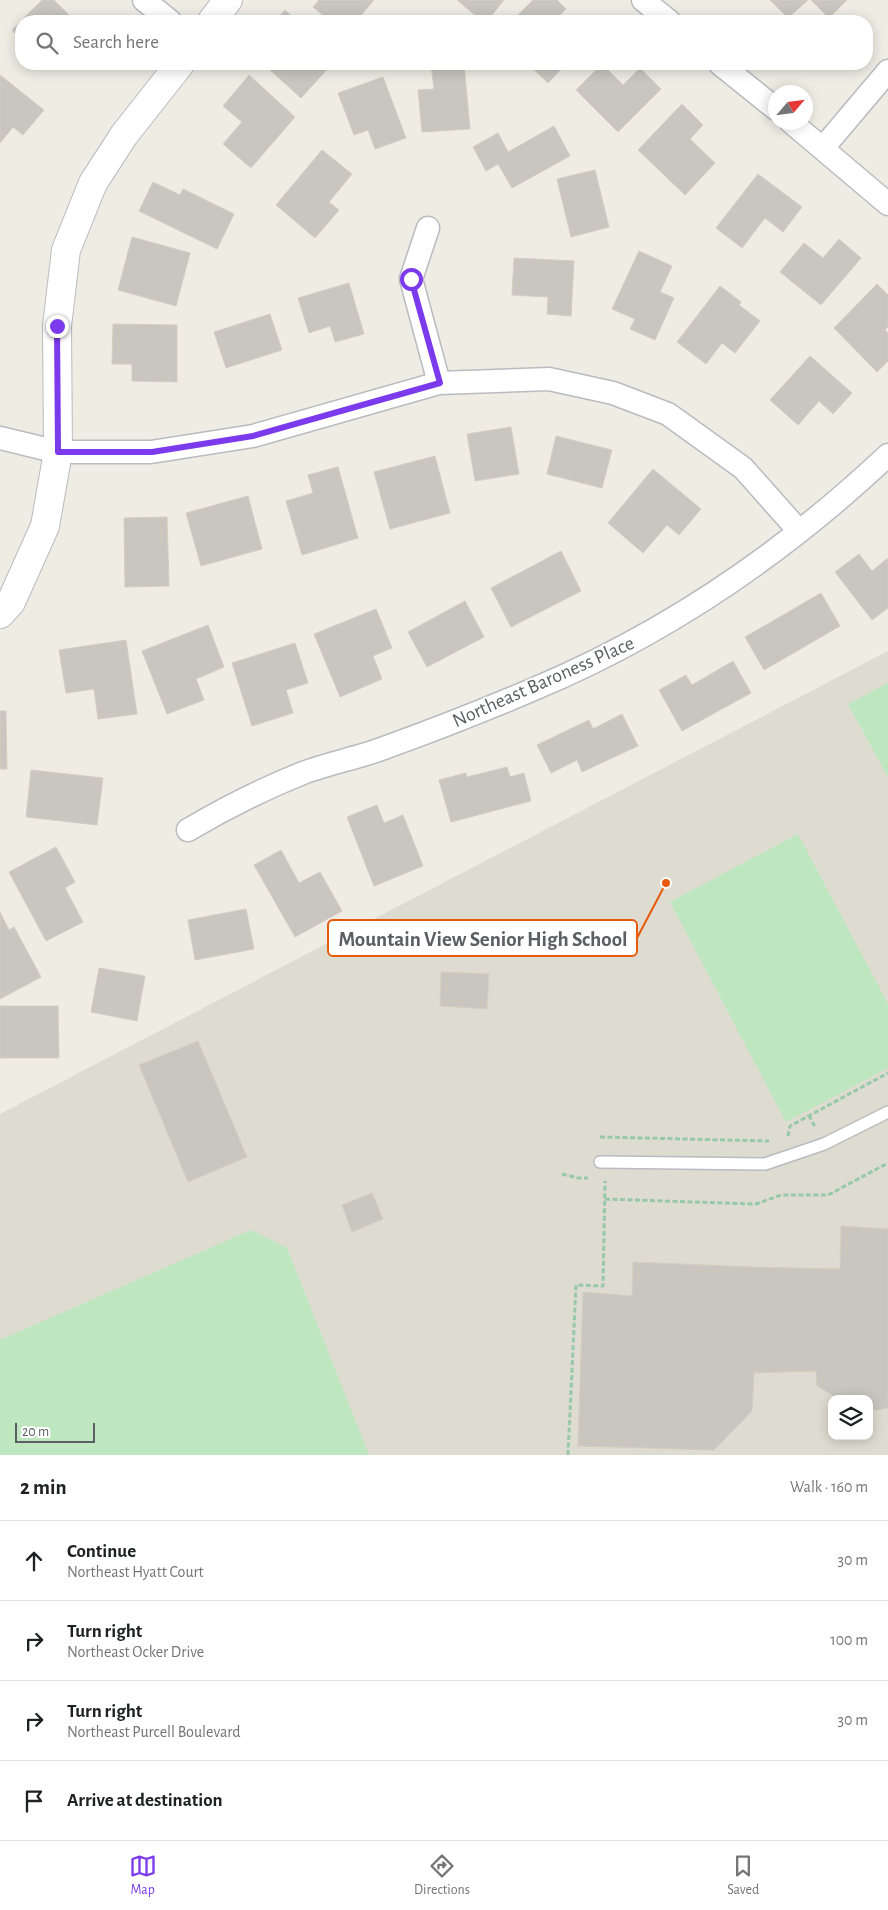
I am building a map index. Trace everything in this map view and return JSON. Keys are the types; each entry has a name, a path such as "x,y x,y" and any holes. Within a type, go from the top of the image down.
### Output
{"street":[{"path":"144,0 163,15"},
{"path":"217,15 228,0"},
{"path":"643,0 662,15"},
{"path":"0,614 11,602 45,526 58,452 57,326 66,250 93,183 124,135 175,70"},
{"path":"727,70 768,103"},
{"path":"823,148 888,71"},
{"path":"802,130 888,204"},
{"path":"428,228 411,279 440,383"},
{"path":"0,438 58,452 152,452 253,436 440,383 549,379 612,393 668,414 744,468 799,531"},
{"name":"Northeast Baroness Place","path":"188,830 227,807 304,773 383,748 535,689 630,644 724,588 856,485 888,455"}],"lane":[{"path":"600,1162 765,1164 824,1144 888,1112"}],"path":[{"path":"787,1142 790,1126 888,1073"},
{"path":"600,1137 777,1141"},
{"path":"605,1199 756,1204 781,1195 828,1195 888,1163"},
{"path":"562,1174 578,1178 596,1179"},
{"path":"568,1455 576,1285 603,1286 605,1179"}],"shaded area":[{"path":"888,651 888,1455 0,1455 0,1114"}],"green space":[{"path":"888,683 888,777 848,704"},
{"path":"798,834 888,1004 888,1068 786,1122 670,902"},
{"path":"251,1230 287,1248 369,1455 0,1455 0,1340"}],"building":[{"path":"42,0 54,0 69,15 27,15"},
{"path":"319,0 374,0 361,15 323,15 313,7"},
{"path":"457,0 504,0 492,15 475,15"},
{"path":"533,0 557,0 566,9 560,15 518,15"},
{"path":"770,0 808,0 791,15 785,15"},
{"path":"811,0 847,0 832,15 826,15"},
{"path":"285,10 290,15 280,15"},
{"path":"270,70 327,70 301,98"},
{"path":"432,70 465,70 470,129 422,132 418,90 434,89"},
{"path":"534,70 560,70 548,83"},
{"path":"596,70 608,70 623,85 638,70 642,70 661,89 618,132 576,90"},
{"path":"0,75 44,110 23,135 13,127 0,143"},
{"path":"249,75 295,117 251,168 223,144 242,122 223,106"},
{"path":"383,77 406,138 375,149 368,130 354,135 338,93"},
{"path":"682,104 703,125 690,139 715,163 685,195 638,150"},
{"path":"554,126 570,156 512,188 498,164 486,171 473,147 498,133 508,152"},
{"path":"322,150 352,174 329,202 339,210 315,238 276,205"},
{"path":"595,170 609,227 571,237 557,179"},
{"path":"758,174 802,207 783,232 765,218 742,248 716,228"},
{"path":"153,182 180,195 183,189 234,214 217,249 139,211"},
{"path":"132,237 190,253 176,306 118,290"},
{"path":"839,239 861,258 821,305 780,272 804,243 823,258"},
{"path":"639,251 672,266 660,292 674,298 655,340 630,329 635,319 612,309"},
{"path":"514,258 574,261 571,316 547,314 548,297 512,295"},
{"path":"349,283 364,334 335,342 330,326 309,333 298,298"},
{"path":"877,284 888,295 888,327 885,330 888,333 888,361 877,372 834,328"},
{"path":"720,286 741,302 739,305 760,321 735,353 722,343 706,364 677,342"},
{"path":"270,314 282,350 226,368 214,332"},
{"path":"113,324 177,325 177,382 132,381 132,364 112,364"},
{"path":"810,356 852,393 833,414 819,401 798,425 770,400"},
{"path":"511,427 519,474 475,481 467,434"},
{"path":"556,436 612,450 602,488 547,474"},
{"path":"435,456 450,513 390,529 374,472"},
{"path":"338,467 358,538 302,555 286,501 313,493 308,475"},
{"path":"653,469 701,509 679,535 667,525 643,553 608,523"},
{"path":"248,496 262,549 201,566 186,513"},
{"path":"167,517 169,586 125,587 124,518"},
{"path":"561,551 581,591 511,627 491,588"},
{"path":"859,554 872,571 888,558 888,608 872,620 835,572"},
{"path":"821,593 840,626 764,670 745,637"},
{"path":"465,601 484,637 427,667 408,632"},
{"path":"376,609 392,648 373,656 382,679 340,697 314,634"},
{"path":"208,625 224,667 196,679 204,700 167,714 142,651"},
{"path":"126,640 137,714 98,719 94,689 66,693 59,650"},
{"path":"295,643 308,683 286,690 293,713 252,726 232,663"},
{"path":"733,661 751,693 682,731 659,690 686,675 692,685"},
{"path":"0,711 6,711 7,769 0,769"},
{"path":"622,714 638,746 582,772 577,760 551,773 537,745 589,720 593,729"},
{"path":"507,767 510,777 524,773 531,801 451,822 439,780 466,773 467,777"},
{"path":"31,770 103,778 97,825 26,817"},
{"path":"377,805 384,823 403,815 423,866 374,886 347,817"},
{"path":"56,847 75,882 65,888 83,922 46,941 9,872"},
{"path":"281,850 299,883 320,872 342,911 295,937 254,865"},
{"path":"246,909 254,949 195,960 188,920"},
{"path":"0,912 9,930 14,927 41,977 0,999"},
{"path":"99,968 145,976 137,1021 91,1012"},
{"path":"441,972 489,974 487,1009 440,1006"},
{"path":"0,1006 58,1006 59,1058 0,1058"},
{"path":"198,1041 247,1157 188,1182 139,1065"},
{"path":"372,1193 383,1219 352,1232 342,1205"},
{"path":"841,1226 888,1229 888,1408 873,1409 873,1395 832,1395 817,1386 816,1371 754,1373 752,1411 714,1450 578,1446 583,1292 632,1296 633,1262 840,1269"}],"place":[{"name":"Mountain View Senior High School","path":"666,883"}],"route":[{"path":"57,326 58,452 152,452 253,436 440,383 411,279"}]}
